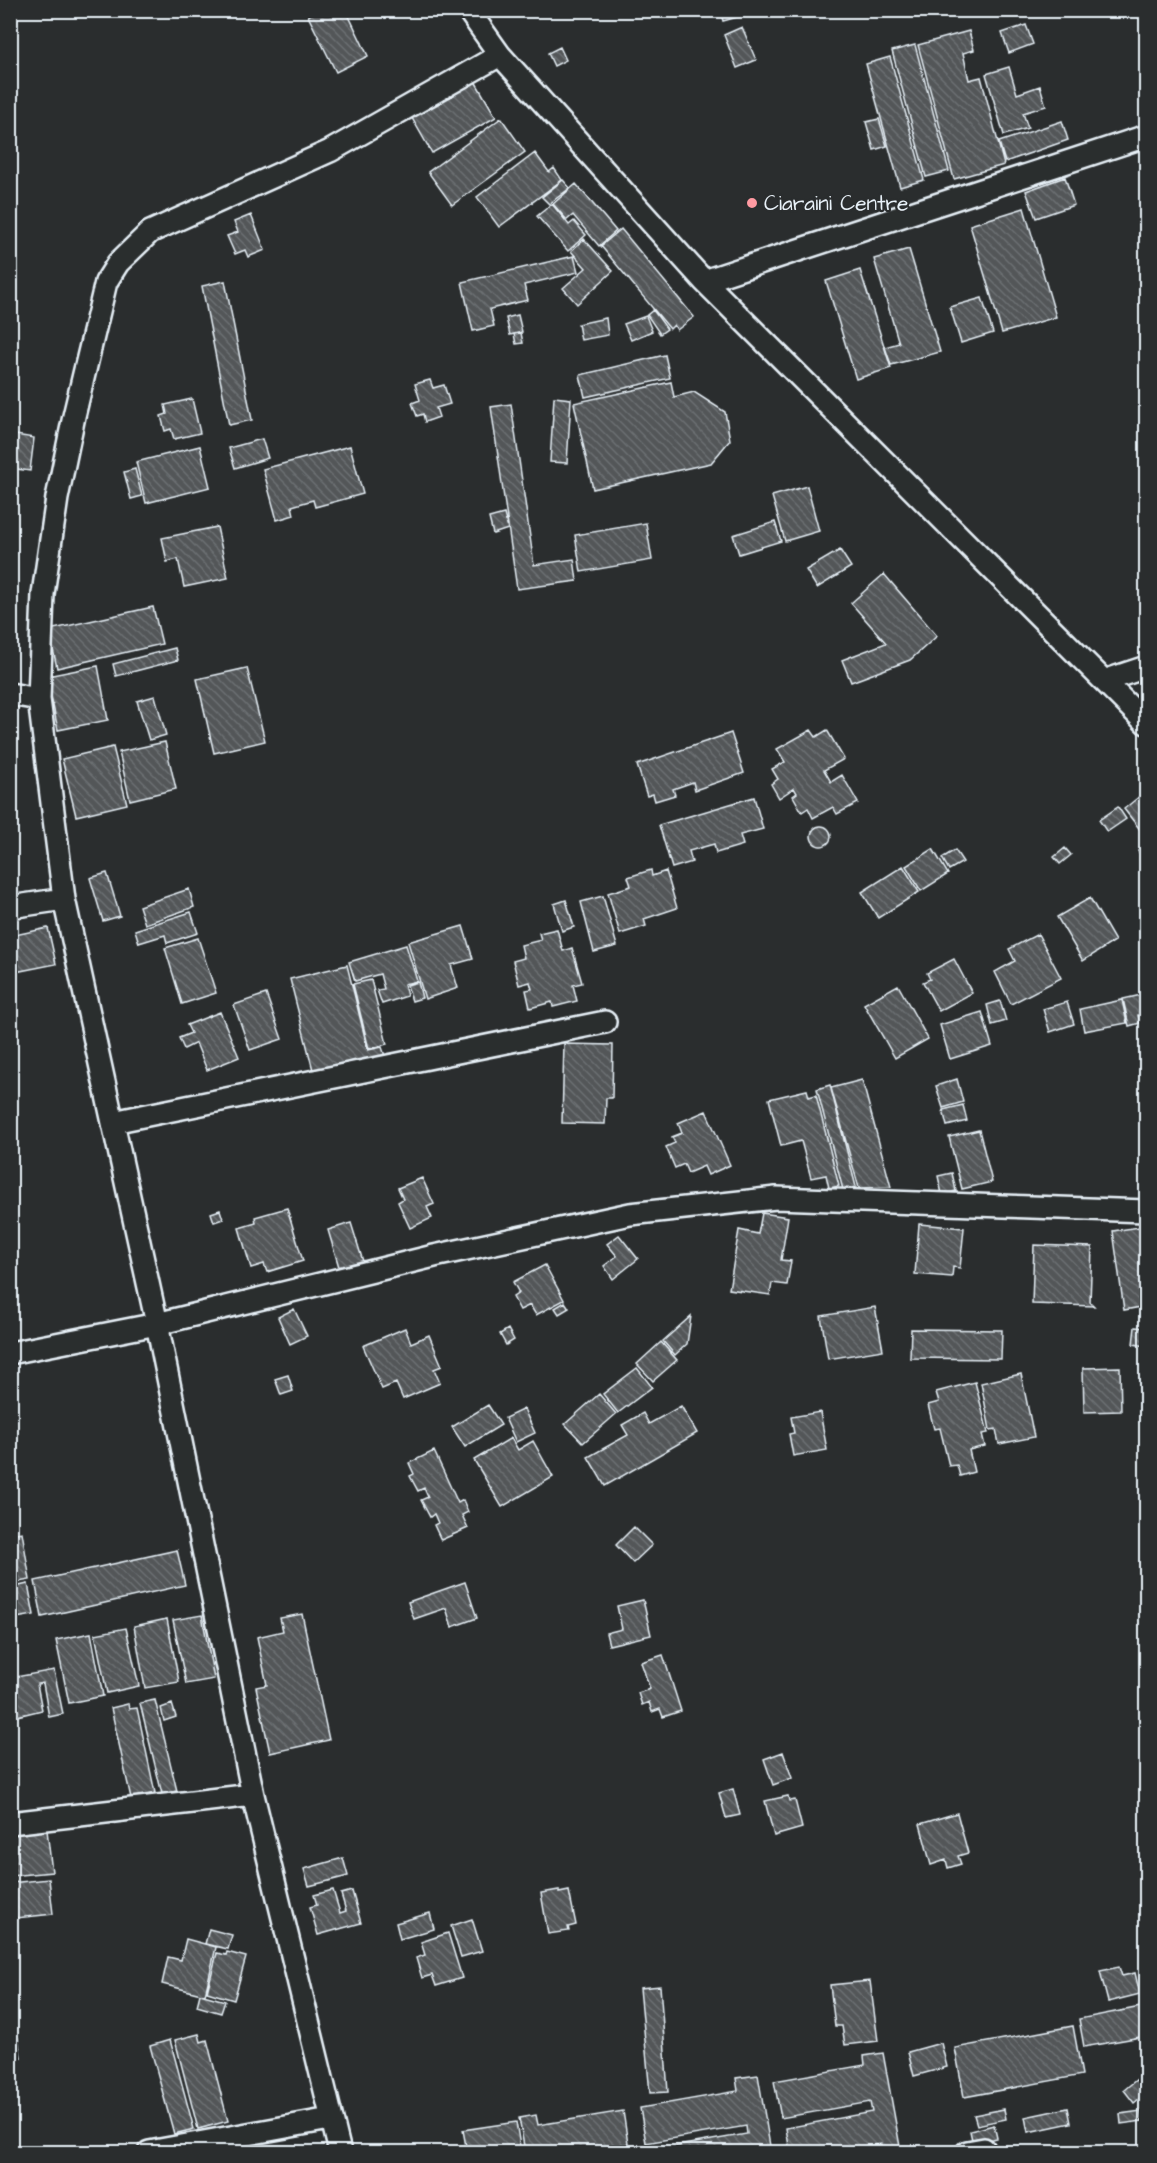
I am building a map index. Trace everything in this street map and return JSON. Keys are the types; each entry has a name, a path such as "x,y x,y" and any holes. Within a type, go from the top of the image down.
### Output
{"street":[{"path":"468,10 500,55 704,281 1146,723"},
{"path":"340,2152 330,2119 253,1795 157,1324 64,899 39,699 43,594 57,498 99,310 106,282 118,263 150,232 330,151 500,55"},
{"path":"704,281 1146,136"},
{"path":"1104,681 1146,667"},
{"path":"10,694 39,699"},
{"path":"10,907 64,899"},
{"path":"113,1122 605,1022"},
{"path":"10,1353 157,1324 434,1256 618,1217 742,1201 776,1198 1146,1211"},
{"path":"10,1823 253,1795"},
{"path":"151,2152 330,2119"}],"building":[{"path":"318,10 346,10 368,56 336,72 308,16"},
{"path":"720,10 739,10 741,16 723,21"},
{"path":"1026,25 1033,44 1009,53 1002,33"},
{"path":"742,27 756,60 737,68 724,35"},
{"path":"1146,30 1146,56 1140,32"},
{"path":"969,31 974,50 963,53 969,80 981,77 1004,165 954,179 918,45"},
{"path":"915,45 949,171 926,177 892,51"},
{"path":"560,47 566,60 554,66 548,53"},
{"path":"890,57 924,180 900,187 866,64"},
{"path":"1009,67 1017,94 1040,86 1046,106 1023,113 1028,128 1004,135 986,74"},
{"path":"472,76 496,117 432,153 408,111"},
{"path":"501,118 525,152 452,205 428,172"},
{"path":"879,119 887,146 874,150 866,122"},
{"path":"1062,121 1068,140 1005,162 999,142"},
{"path":"535,153 549,172 554,168 562,180 499,227 477,197"},
{"path":"1065,177 1074,205 1036,218 1026,191"},
{"path":"563,180 570,188 549,204 542,197"},
{"path":"576,184 616,231 599,246 573,215 567,220 553,204"},
{"path":"552,204 569,225 574,221 586,235 568,251 537,216"},
{"path":"1024,208 1056,317 1002,333 970,225"},
{"path":"251,215 265,250 248,257 245,250 235,254 227,236 238,232 234,222"},
{"path":"621,229 694,317 677,330 674,325 670,329 601,246"},
{"path":"584,239 613,271 577,304 563,288 586,268 571,251"},
{"path":"909,249 940,352 891,365 885,347 899,343 874,259"},
{"path":"574,256 578,272 524,285 528,300 490,309 494,326 473,331 462,282"},
{"path":"860,270 891,368 856,379 826,281"},
{"path":"225,281 252,420 229,425 202,286"},
{"path":"982,298 993,333 961,343 950,307"},
{"path":"653,310 667,329 660,334 647,315"},
{"path":"518,315 522,332 510,335 506,318"},
{"path":"646,316 652,331 631,340 624,324"},
{"path":"606,318 608,335 581,340 578,324"},
{"path":"521,333 523,343 516,344 514,334"},
{"path":"665,355 670,378 585,397 580,375"},
{"path":"430,380 433,388 444,385 450,404 436,408 439,417 425,422 423,414 417,416 412,403 420,400 415,384"},
{"path":"671,382 674,397 694,392 725,412 730,440 711,463 593,489 574,403"},
{"path":"554,397 571,399 567,463 550,462"},
{"path":"192,399 200,433 174,439 171,429 165,431 161,416 167,414 165,405"},
{"path":"511,404 534,565 574,559 577,581 517,589 491,407"},
{"path":"10,434 34,438 30,471 10,468"},
{"path":"262,439 268,458 235,468 229,448"},
{"path":"200,446 210,487 146,503 136,462"},
{"path":"350,446 363,494 315,507 313,500 292,506 294,515 277,520 263,469"},
{"path":"135,469 142,496 131,499 124,472"},
{"path":"807,486 819,531 785,541 772,496"},
{"path":"504,514 508,529 493,534 489,518"},
{"path":"775,522 781,541 739,554 733,535"},
{"path":"646,523 652,560 581,572 575,535"},
{"path":"217,527 228,578 184,587 178,559 167,562 162,538"},
{"path":"840,550 851,567 817,588 806,570"},
{"path":"884,574 937,636 910,660 851,682 842,660 886,643 851,603"},
{"path":"153,607 162,644 57,668 49,630"},
{"path":"175,648 178,660 116,676 113,664"},
{"path":"98,666 108,720 58,730 47,676"},
{"path":"247,668 265,741 214,753 197,679"},
{"path":"155,696 166,735 149,740 137,701"},
{"path":"811,730 816,737 827,730 844,759 824,770 831,782 842,775 858,803 837,814 833,807 813,818 808,808 802,812 793,796 797,793 794,788 779,798 771,784 778,779 772,769 785,762 777,749"},
{"path":"731,733 744,773 695,790 693,782 673,789 675,795 655,801 653,794 647,796 637,765"},
{"path":"165,742 176,789 130,800 119,752"},
{"path":"113,747 127,804 76,816 62,759"},
{"path":"1146,791 1146,837 1124,809"},
{"path":"754,797 763,829 740,835 743,845 716,853 714,844 689,851 692,862 672,868 659,825"},
{"path":"1118,807 1126,819 1107,832 1099,820"},
{"path":"821,826 828,829 831,836 828,843 821,846 814,843 811,836 814,829"},
{"path":"1146,845 1146,863 1138,851"},
{"path":"1065,848 1071,855 1060,864 1054,857"},
{"path":"933,849 948,874 921,891 906,866"},
{"path":"955,850 963,862 949,870 942,858"},
{"path":"903,866 919,892 878,918 862,892"},
{"path":"651,870 652,876 666,871 677,908 644,919 646,926 620,934 608,893 631,886 628,877"},
{"path":"107,873 120,916 103,921 90,878"},
{"path":"189,889 194,907 145,924 139,906"},
{"path":"603,896 617,946 594,952 581,902"},
{"path":"1090,898 1115,941 1083,961 1057,917"},
{"path":"566,900 574,927 562,931 554,904"},
{"path":"191,912 198,933 167,943 165,935 139,943 135,930"},
{"path":"463,926 473,959 451,965 458,988 425,999 408,942"},
{"path":"48,928 56,964 10,973 10,936"},
{"path":"557,929 563,951 572,948 582,983 573,985 577,1001 553,1007 552,1002 530,1008 526,990 532,989 530,982 519,985 513,961 524,958 521,945 541,940 539,933"},
{"path":"1038,934 1061,978 1011,1004 995,972 1015,961 1009,949"},
{"path":"198,938 216,993 182,1004 165,948"},
{"path":"406,945 417,981 404,984 407,996 382,1004 377,990 384,989 380,974 355,981 349,962"},
{"path":"954,959 972,993 939,1011 923,982 930,979 927,973"},
{"path":"347,965 368,1050 382,1047 385,1056 314,1074 290,979"},
{"path":"371,980 387,1044 369,1049 353,984"},
{"path":"418,982 422,998 412,1001 407,985"},
{"path":"898,985 928,1039 895,1058 864,1004"},
{"path":"266,994 282,1039 250,1050 234,1005"},
{"path":"1146,994 1146,1013 1138,1015 1140,1023 1129,1026 1123,999"},
{"path":"1122,1000 1127,1023 1084,1031 1080,1009"},
{"path":"1000,1001 1006,1021 992,1025 987,1005"},
{"path":"1067,1002 1074,1024 1050,1032 1043,1009"},
{"path":"220,1012 239,1057 207,1070 196,1043 184,1049 179,1038 191,1033 187,1025"},
{"path":"982,1012 992,1046 950,1059 940,1025"},
{"path":"564,1044 613,1045 612,1098 606,1098 605,1124 562,1123"},
{"path":"957,1079 963,1102 943,1108 936,1086"},
{"path":"862,1080 891,1187 859,1188 831,1088"},
{"path":"830,1085 856,1187 843,1190 817,1089"},
{"path":"807,1090 809,1097 816,1095 839,1186 829,1188 826,1175 811,1178 801,1141 781,1146 769,1099"},
{"path":"963,1105 967,1121 947,1126 943,1110"},
{"path":"706,1111 730,1165 708,1175 704,1166 688,1173 684,1164 675,1168 666,1147 675,1143 672,1137 682,1133 678,1123"},
{"path":"979,1130 992,1182 962,1189 949,1137"},
{"path":"952,1173 956,1191 942,1194 938,1176"},
{"path":"422,1178 434,1204 427,1207 432,1218 410,1228 398,1202 403,1199 398,1188"},
{"path":"287,1208 303,1261 267,1272 264,1264 251,1268 239,1228 256,1223 255,1217"},
{"path":"220,1210 223,1219 214,1222 211,1213"},
{"path":"762,1213 788,1217 781,1260 791,1261 787,1285 772,1283 770,1295 729,1289 739,1230 758,1234"},
{"path":"351,1223 366,1271 342,1277 328,1230"},
{"path":"919,1224 964,1228 960,1268 953,1267 952,1277 915,1274"},
{"path":"1146,1226 1146,1306 1124,1310 1113,1231"},
{"path":"619,1235 638,1259 613,1279 604,1266 617,1256 607,1244"},
{"path":"1034,1245 1092,1247 1090,1302 1094,1306 1032,1304"},
{"path":"545,1265 564,1300 536,1315 530,1305 520,1310 513,1297 519,1293 513,1282"},
{"path":"565,1302 569,1308 559,1314 555,1308"},
{"path":"875,1307 883,1350 828,1359 821,1316"},
{"path":"294,1309 307,1336 290,1344 278,1317"},
{"path":"691,1316 687,1344 675,1355 663,1341"},
{"path":"1135,1327 1146,1328 1146,1346 1133,1344"},
{"path":"405,1328 411,1343 429,1335 442,1366 434,1369 440,1383 403,1399 396,1383 382,1389 363,1346"},
{"path":"508,1329 514,1340 506,1345 500,1334"},
{"path":"911,1329 1002,1330 1001,1359 910,1358"},
{"path":"661,1342 677,1360 653,1381 637,1364"},
{"path":"1120,1367 1121,1411 1084,1412 1083,1368"},
{"path":"637,1368 652,1387 618,1413 603,1394"},
{"path":"1021,1374 1034,1437 999,1444 996,1429 990,1430 981,1383"},
{"path":"288,1375 293,1391 281,1395 275,1379"},
{"path":"975,1382 988,1433 982,1434 985,1446 969,1450 974,1472 960,1476 957,1465 949,1466 940,1428 934,1429 928,1405 939,1402 936,1392"},
{"path":"599,1394 616,1414 583,1443 565,1424"},
{"path":"488,1405 501,1425 465,1447 452,1427"},
{"path":"681,1406 697,1433 605,1486 588,1457 628,1435 622,1425 643,1413 649,1424"},
{"path":"524,1409 535,1433 516,1442 505,1418"},
{"path":"820,1412 827,1450 793,1456 789,1434 794,1433 791,1417"},
{"path":"511,1438 518,1450 533,1441 553,1477 502,1507 474,1460"},
{"path":"434,1451 458,1503 463,1500 468,1512 462,1515 468,1528 441,1540 434,1525 438,1523 434,1514 430,1517 421,1500 428,1497 424,1488 418,1491 410,1476 414,1474 409,1463"},
{"path":"634,1527 652,1545 633,1563 616,1545"},
{"path":"22,1532 30,1580 13,1583 10,1574 10,1534"},
{"path":"177,1550 185,1585 42,1617 35,1581"},
{"path":"465,1582 477,1618 452,1627 446,1608 414,1619 408,1602"},
{"path":"28,1584 34,1615 10,1619 10,1588"},
{"path":"643,1600 651,1635 609,1645 606,1633 622,1629 617,1606"},
{"path":"302,1614 329,1740 270,1753 256,1687 267,1685 257,1637 283,1631 280,1618"},
{"path":"202,1615 214,1679 186,1684 173,1620"},
{"path":"167,1619 179,1682 145,1688 134,1626"},
{"path":"126,1628 139,1686 107,1693 95,1634"},
{"path":"91,1633 103,1696 69,1703 56,1640"},
{"path":"663,1655 681,1711 663,1717 660,1709 652,1712 649,1702 642,1705 638,1693 650,1689 641,1662"},
{"path":"54,1670 63,1714 49,1717 43,1683 37,1684 42,1710 17,1716 10,1678"},
{"path":"155,1700 177,1791 162,1794 140,1703"},
{"path":"128,1704 129,1709 137,1708 155,1793 131,1798 111,1708"},
{"path":"172,1704 176,1717 164,1721 161,1708"},
{"path":"783,1752 792,1778 773,1785 764,1759"},
{"path":"733,1789 740,1815 726,1818 719,1793"},
{"path":"788,1796 789,1801 795,1800 802,1828 774,1836 765,1801"},
{"path":"957,1813 968,1853 958,1856 961,1864 948,1868 946,1860 931,1865 920,1824"},
{"path":"47,1830 52,1872 10,1876 10,1855 15,1855 15,1851 10,1851 10,1834"},
{"path":"343,1858 348,1876 309,1886 304,1869"},
{"path":"49,1879 53,1914 16,1918 14,1900 10,1901 10,1883"},
{"path":"333,1890 340,1913 346,1911 341,1894 352,1891 361,1923 318,1935 310,1907 317,1905 314,1895"},
{"path":"559,1890 559,1893 569,1891 576,1925 568,1927 569,1931 548,1934 541,1893"},
{"path":"430,1913 434,1929 400,1939 396,1923"},
{"path":"472,1919 482,1951 461,1957 451,1926"},
{"path":"209,1929 232,1935 228,1949 205,1944"},
{"path":"448,1933 462,1978 436,1986 432,1975 422,1978 416,1958 425,1955 421,1942"},
{"path":"186,1939 216,1947 205,1995 162,1984 168,1957 181,1960"},
{"path":"227,1952 246,1957 234,2000 207,1992 217,1953 226,1955"},
{"path":"1119,1967 1122,1976 1135,1973 1140,1994 1108,2002 1100,1971"},
{"path":"870,1981 878,2041 845,2045 842,2026 835,2026 830,1985"},
{"path":"660,1986 668,2092 650,2093 640,1988"},
{"path":"200,1994 225,2001 221,2013 197,2006"},
{"path":"1146,2006 1146,2036 1084,2047 1079,2019"},
{"path":"1073,2026 1082,2075 964,2097 955,2048"},
{"path":"199,2034 201,2042 207,2040 228,2121 198,2129 175,2040"},
{"path":"18,2038 21,2058 10,2059 10,2040"},
{"path":"170,2040 194,2129 174,2134 150,2046"},
{"path":"941,2043 947,2067 914,2076 908,2052"},
{"path":"883,2053 901,2152 882,2152 881,2144 833,2152 790,2152 786,2128 872,2112 870,2102 781,2118 774,2081 865,2065 864,2056"},
{"path":"758,2075 771,2152 649,2152 747,2134 746,2126 646,2143 640,2108 738,2091 736,2078"},
{"path":"1137,2079 1146,2093 1134,2103 1124,2090"},
{"path":"1068,2108 1071,2123 1028,2132 1025,2117"},
{"path":"1004,2109 1006,2119 977,2125 974,2115"},
{"path":"623,2111 628,2144 576,2152 525,2152 519,2118 536,2115 538,2125"},
{"path":"1141,2111 1142,2121 1121,2124 1120,2114"},
{"path":"516,2122 521,2152 467,2152 463,2130"},
{"path":"994,2125 997,2138 973,2144 970,2131"}],"place":[{"name":"Ciaraini Centre","path":"752,203"}]}
